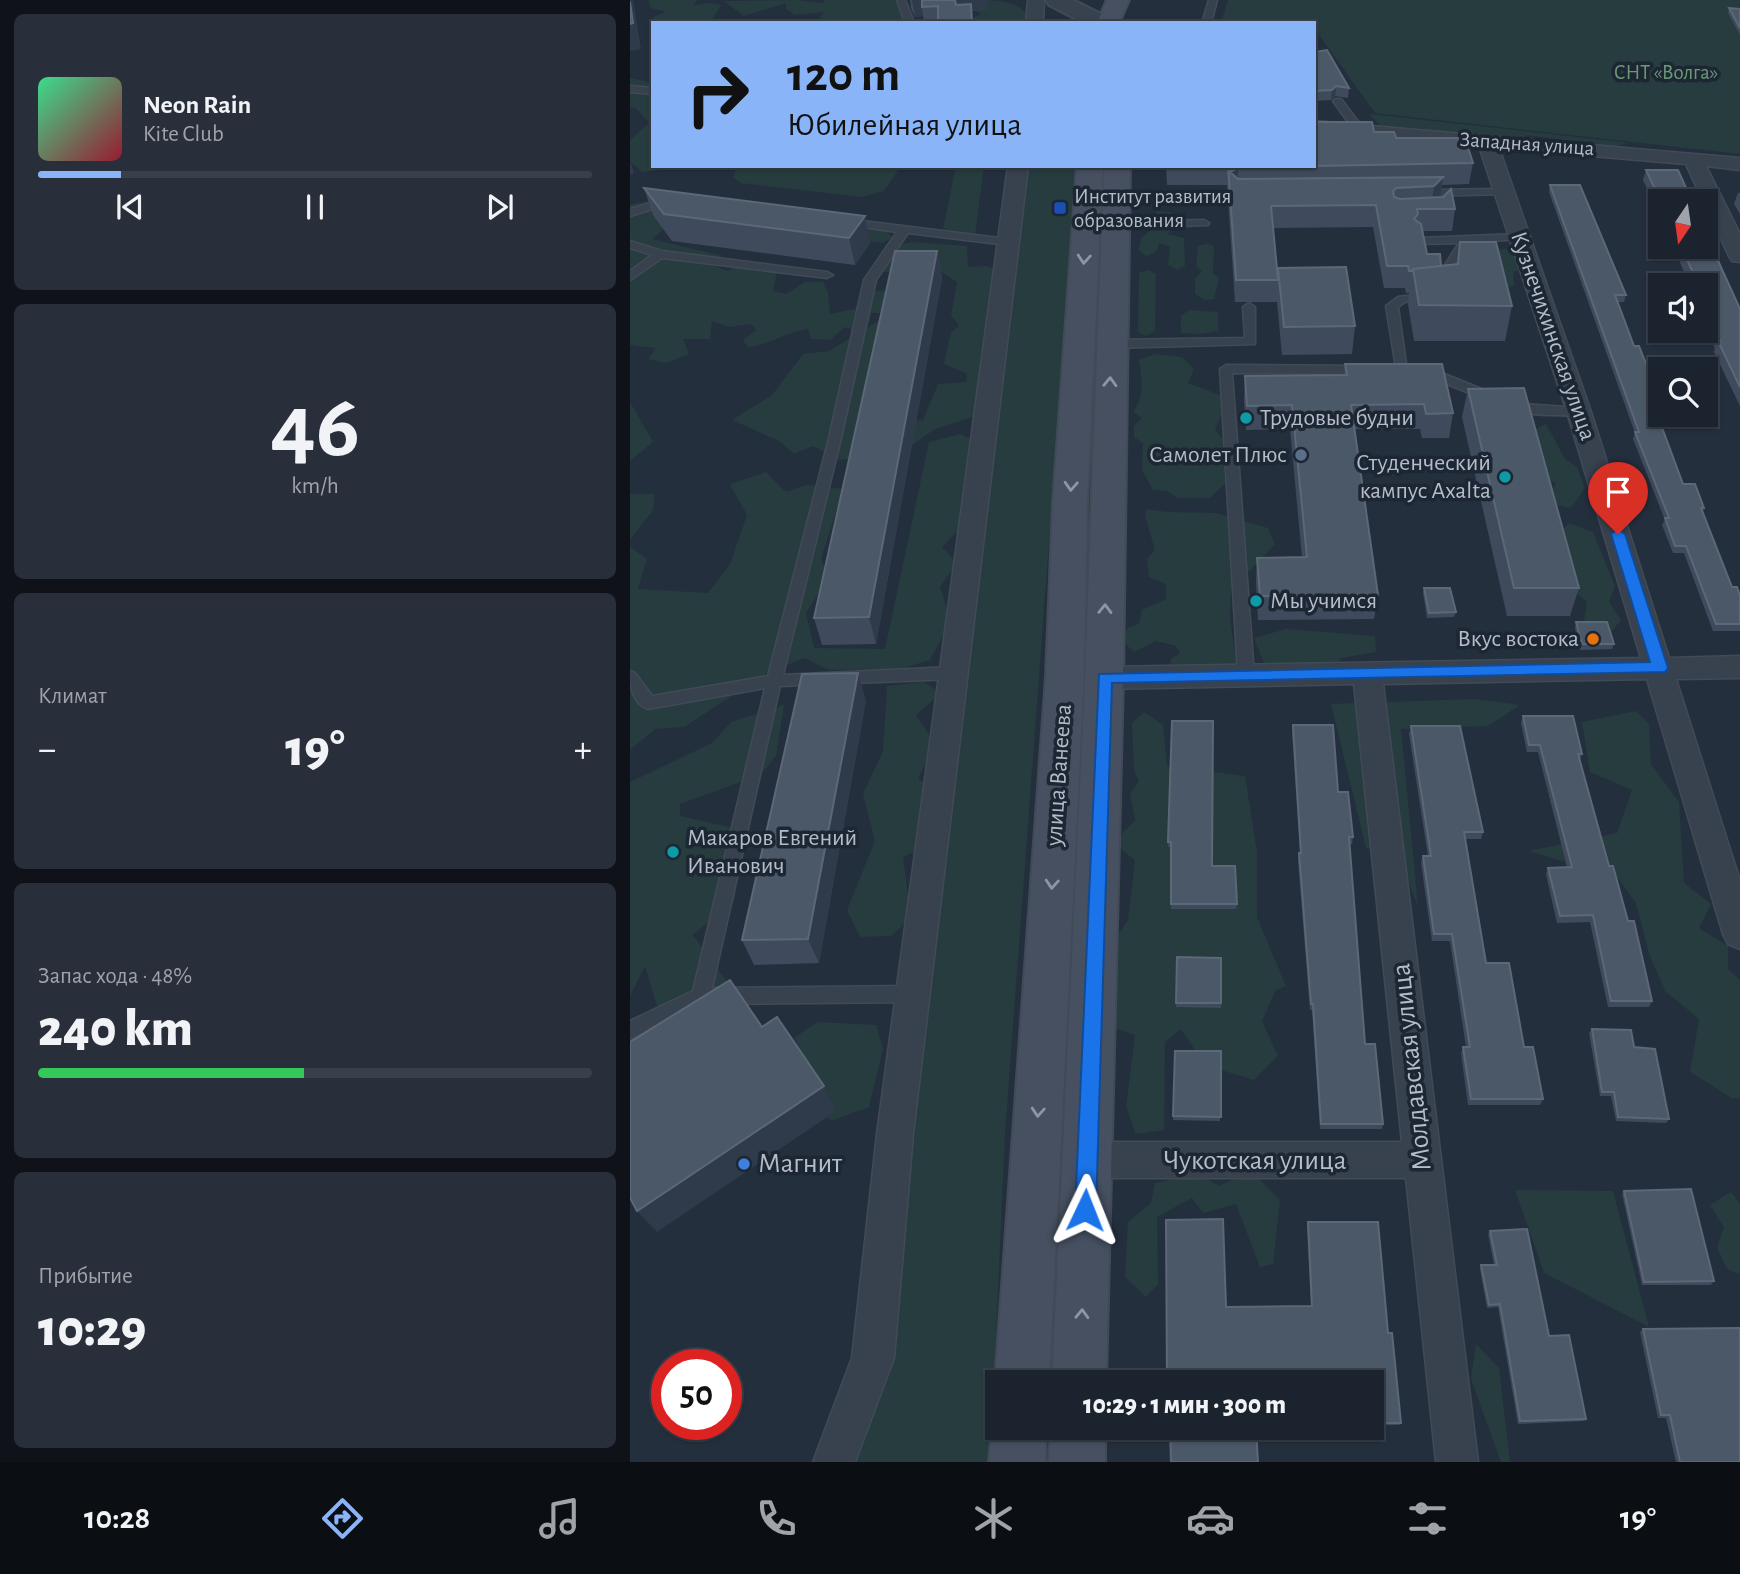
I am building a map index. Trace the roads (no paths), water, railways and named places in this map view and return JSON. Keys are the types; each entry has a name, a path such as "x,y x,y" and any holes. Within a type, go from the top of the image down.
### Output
{"main road":[{"path":"1109,21 1118,0"},
{"name":"улица Ванеева","path":"1023,1370 1065,677 1070,504 1090,168"},
{"name":"улица Ванеева","path":"1079,1370 1104,678 1117,168"},
{"path":"1017,1462 1018,1440"},
{"path":"1077,1462 1078,1440"}],"street":[{"path":"1034,21 1036,0"},
{"path":"1057,0 1097,21"},
{"name":"Западная улица","path":"1316,127 1548,144 1740,164"},
{"name":"Кузнечихинская улица","path":"1487,141 1579,412 1740,934"},
{"path":"1693,159 1740,256"},
{"path":"834,1462 873,1358 895,1134 1018,168"},
{"path":"1104,678 1740,667"},
{"name":"Молдавская улица","path":"1367,673 1457,1462"},
{"name":"Чукотская улица","path":"1087,1160 1422,1160"}],"lane":[{"path":"901,0 909,21"},
{"path":"1207,21 1213,0"},
{"path":"630,89 651,91"},
{"path":"1338,101 1360,131"},
{"path":"1442,206 1455,192"},
{"path":"1414,193 1503,192"},
{"path":"630,213 668,200 681,202"},
{"path":"839,221 1007,242"},
{"path":"1115,225 1204,223"},
{"path":"701,996 774,681 835,438 870,280 904,230"},
{"path":"1419,241 1518,237"},
{"path":"1387,371 1392,306 1402,299 1446,295 1445,274 1467,239"},
{"path":"630,244 660,254 827,275"},
{"path":"630,276 660,254"},
{"path":"1112,344 1251,341 1249,307"},
{"path":"1246,674 1226,369 1432,371 1523,408 1579,412"},
{"path":"630,677 648,703 774,681 952,673"},
{"path":"630,1030 701,996 913,994"}],"place":[{"name":"Институт развития образования","path":"1060,208"},
{"name":"Трудовые будни","path":"1246,418"},
{"name":"Самолет Плюс","path":"1301,455"},
{"name":"Студенческий кампус Axalta","path":"1505,477"},
{"name":"Мы учимся","path":"1256,601"},
{"name":"Вкус востока","path":"1593,639"},
{"name":"Макаров Евгений Иванович","path":"673,852"},
{"name":"Магнит","path":"744,1164"}],"park label":[{"name":"СНТ «Волга»","path":"1666,72"}]}
